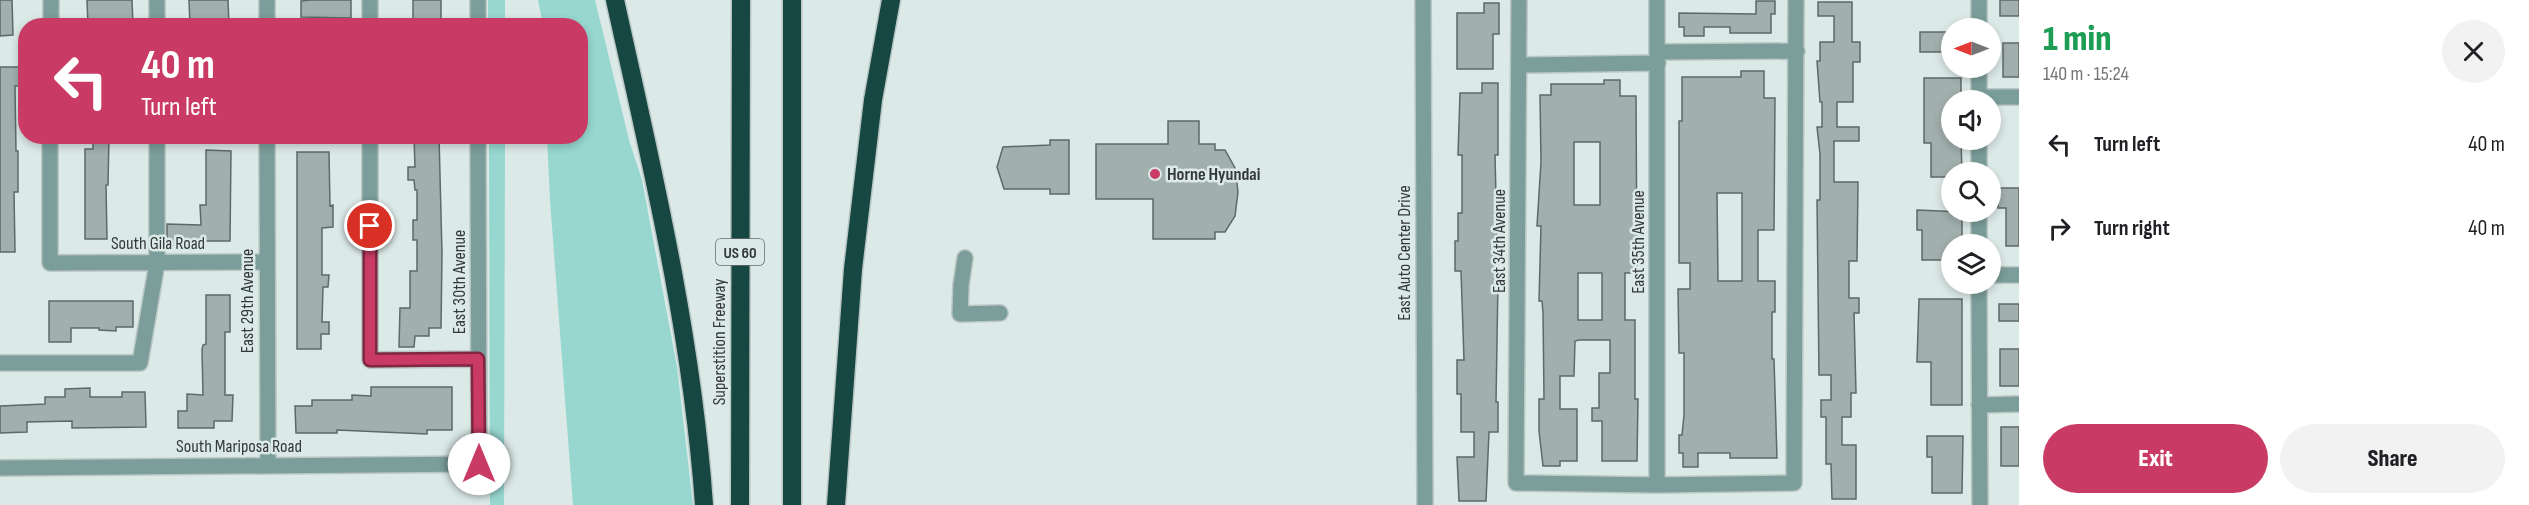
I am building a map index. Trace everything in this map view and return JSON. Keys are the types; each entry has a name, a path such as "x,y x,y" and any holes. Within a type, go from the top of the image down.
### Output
{"highway":[{"path":"615,0 653,174 680,313 704,505"},
{"name":"Superstition Freeway","path":"740,505 741,0"},
{"path":"792,0 792,505"},
{"path":"836,505 853,269 873,100 891,0"}],"street":[{"path":"51,0 51,18"},
{"path":"157,0 157,18"},
{"path":"267,0 267,18"},
{"path":"370,0 370,18"},
{"path":"478,0 478,18"},
{"name":"East Auto Center Drive","path":"1423,0 1425,505"},
{"name":"East 34th Avenue","path":"1519,0 1516,483 1657,485"},
{"name":"East 35th Avenue","path":"1657,0 1657,485"},
{"path":"1657,485 1794,483 1796,0"},
{"path":"1979,0 1979,18"},
{"path":"1519,65 1797,51"},
{"path":"2001,97 2019,96"},
{"name":"South Gila Road","path":"50,144 50,263 266,262"},
{"path":"0,363 140,363 158,263 158,144"},
{"name":"East 29th Avenue","path":"267,144 268,465"},
{"path":"370,144 370,360 478,359"},
{"name":"East 30th Avenue","path":"478,144 479,464"},
{"path":"965,258 960,314 1000,314"},
{"path":"2001,274 2019,274"},
{"path":"1979,294 1980,505"},
{"path":"1979,405 2019,404"},
{"name":"South Mariposa Road","path":"0,468 479,464"}],"shaded area":[{"path":"488,0 505,0 505,18 488,18"},
{"path":"538,0 595,0 629,140 642,180 677,367 693,505 573,505 547,144 588,144 588,18 542,18"},
{"path":"489,144 505,144 504,505 490,505"}],"building":[{"path":"0,0 12,0 13,35 0,36"},
{"path":"87,0 132,0 133,18 88,18"},
{"path":"189,0 228,0 229,18 190,18"},
{"path":"351,0 351,18 301,17 301,1"},
{"path":"413,0 441,0 441,18 413,18"},
{"path":"2000,0 2019,0 2019,16 2000,16"},
{"path":"1756,1 1775,1 1775,14 1771,14 1771,33 1730,33 1730,27 1704,27 1704,36 1684,36 1684,27 1679,27 1679,13 1756,14"},
{"path":"1818,2 1852,2 1852,42 1860,42 1860,62 1853,62 1853,102 1837,102 1837,127 1859,127 1859,141 1834,141 1834,182 1858,182 1857,261 1849,261 1849,298 1859,298 1859,313 1854,313 1856,393 1851,393 1851,417 1842,417 1842,445 1856,445 1856,499 1832,499 1831,464 1826,464 1826,417 1821,417 1821,400 1831,400 1831,375 1819,375 1817,200 1820,200 1820,154 1817,127 1822,127 1822,102 1820,102 1817,61 1820,61 1820,42 1834,42 1834,16 1818,16"},
{"path":"1484,3 1499,3 1499,34 1493,34 1493,69 1457,69 1457,13 1484,13"},
{"path":"1920,32 1941,32 1941,52 1920,52"},
{"path":"2003,43 2019,43 2019,77 2003,77"},
{"path":"0,67 18,67 18,86 15,86 18,192 14,192 15,252 0,252"},
{"path":"1741,71 1764,71 1764,98 1775,98 1774,230 1758,230 1758,281 1775,281 1775,312 1772,312 1772,359 1774,359 1777,458 1730,458 1730,453 1698,453 1698,467 1683,467 1683,453 1679,453 1679,435 1682,435 1684,415 1684,353 1679,353 1678,289 1690,289 1690,263 1679,263 1679,121 1682,121 1682,77 1741,77","holes":["1717,193 1742,193 1742,281 1718,281"]},
{"path":"1924,78 1961,78 1961,90 1941,90 1941,150 1961,150 1962,162 1941,162 1941,177 1931,177 1931,143 1924,143"},
{"path":"1604,80 1620,80 1620,96 1636,96 1637,273 1625,273 1625,320 1635,320 1635,399 1638,399 1637,461 1602,461 1602,421 1592,421 1592,408 1599,408 1599,373 1610,373 1610,340 1579,340 1575,341 1574,376 1560,376 1560,409 1577,409 1577,461 1560,461 1560,466 1543,466 1539,431 1539,399 1544,399 1543,313 1542,301 1539,301 1541,226 1537,226 1541,162 1540,95 1551,95 1551,84 1604,84","holes":["1574,142 1600,142 1600,205 1574,205","1578,273 1602,273 1602,320 1578,320"]},
{"path":"1482,83 1498,83 1498,155 1495,155 1498,432 1489,432 1486,501 1459,501 1457,457 1474,457 1474,432 1461,432 1461,394 1457,394 1457,360 1464,360 1461,271 1455,271 1458,213 1462,213 1462,155 1458,155 1460,93 1482,93"},
{"name":"Horne Hyundai","path":"1168,121 1199,121 1199,144 1215,144 1215,150 1225,150 1235,168 1238,192 1235,216 1225,232 1215,232 1215,239 1153,239 1153,199 1096,199 1096,144 1168,144"},
{"path":"1050,140 1069,140 1069,194 1050,194 1050,189 1004,189 997,167 1003,147 1050,145"},
{"path":"93,144 109,144 108,185 106,185 107,239 85,239 85,149 93,149"},
{"path":"414,144 439,144 441,328 429,328 429,336 415,336 414,347 399,347 400,308 410,308 410,271 417,271 417,240 413,240 413,220 417,220 417,190 415,190 414,180 408,180 408,167 415,167"},
{"path":"206,150 231,151 230,241 184,241 184,246 167,245 167,224 201,225 200,205 206,205"},
{"path":"297,152 329,152 330,206 333,205 333,227 322,228 322,275 329,275 328,287 323,287 322,322 329,322 329,334 321,334 321,349 297,349"},
{"path":"2001,188 2019,188 2019,246 2006,246 2006,208 2001,208"},
{"path":"1917,210 1941,211 1941,222 1962,222 1962,234 1941,234 1941,260 1922,260 1922,230 1917,230"},
{"path":"206,295 230,295 230,332 225,332 225,395 233,395 232,421 214,421 214,428 178,428 178,411 187,411 187,394 203,395 202,350 203,345 206,344"},
{"path":"1919,299 1962,299 1962,405 1931,405 1931,362 1917,362"},
{"path":"49,301 133,301 133,327 116,327 116,331 99,330 99,328 71,328 71,342 49,342"},
{"path":"1999,304 2019,304 2019,321 1999,321"},
{"path":"2000,349 2019,349 2019,386 2000,386"},
{"path":"371,387 452,387 452,430 427,430 427,434 337,430 337,433 296,433 295,406 312,406 312,400 352,400 352,395 371,396"},
{"path":"90,388 90,397 122,397 122,392 145,392 146,427 72,428 72,421 27,422 27,432 0,433 0,406 45,404 45,397 65,397 65,389"},
{"path":"2001,427 2019,427 2019,466 2001,466"},
{"path":"1927,436 1963,436 1962,493 1932,493 1932,457 1927,457"}],"place":[{"name":"Horne Hyundai","path":"1155,174"}],"route":[{"path":"370,226 370,360 478,359 479,464"}]}
